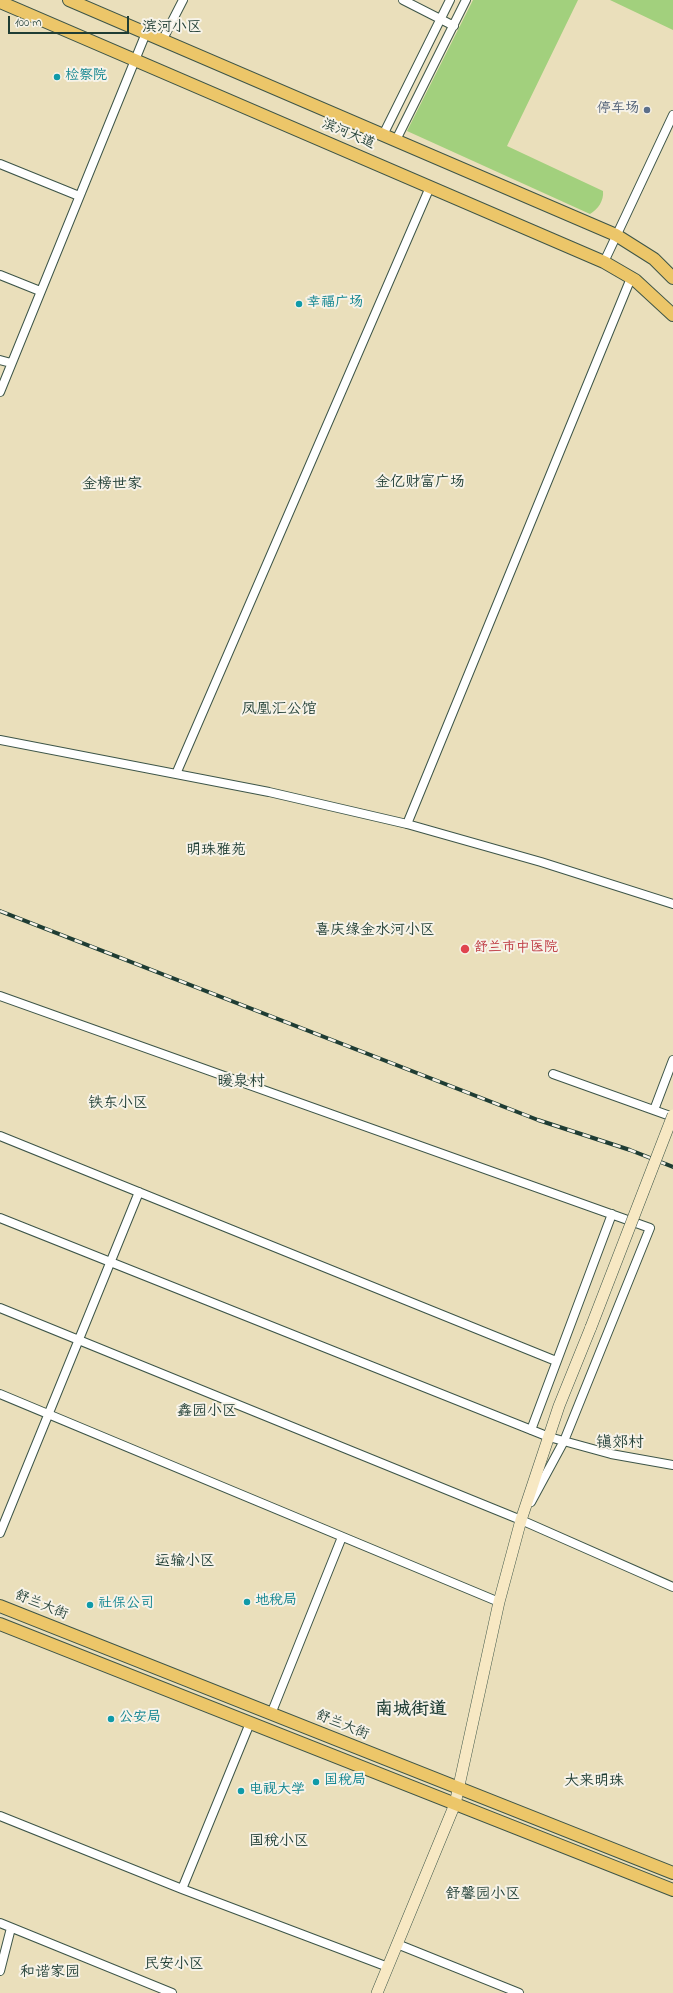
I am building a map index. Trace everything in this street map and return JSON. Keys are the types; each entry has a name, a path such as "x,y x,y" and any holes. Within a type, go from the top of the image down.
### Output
{"main road":[{"name":"滨河大道","path":"70,0 162,41 616,235 654,259 673,278"},
{"name":"滨河大道","path":"0,2 604,262 631,278 673,315"},
{"path":"377,1993 455,1804 499,1602 521,1520 549,1437 673,1116"},
{"name":"舒兰大街","path":"0,1606 673,1873"},
{"path":"0,1624 673,1890"}],"street":[{"path":"162,41 183,0"},
{"path":"403,0 454,26"},
{"path":"383,135 450,0"},
{"path":"396,140 466,0"},
{"path":"0,392 146,33"},
{"path":"604,262 673,115"},
{"path":"0,164 79,196"},
{"path":"176,774 430,187"},
{"path":"0,275 40,291"},
{"path":"407,824 631,278"},
{"path":"0,360 11,364"},
{"path":"0,740 269,792 407,824 540,862 673,904"},
{"path":"0,996 650,1228 564,1441 521,1520"},
{"path":"654,1110 673,1060"},
{"path":"553,1074 673,1116"},
{"path":"0,1136 556,1361"},
{"path":"0,1533 139,1192"},
{"path":"531,1430 612,1214"},
{"path":"0,1218 549,1437 611,1454 673,1465"},
{"path":"0,1308 521,1520 673,1587"},
{"path":"0,1394 499,1602"},
{"path":"271,1714 342,1537"},
{"path":"182,1889 250,1723"},
{"path":"0,1816 182,1889 388,1967"},
{"path":"0,1923 172,1993"},
{"path":"0,1971 11,1928"},
{"path":"397,1944 519,1993"}],"green space":[{"path":"473,0 578,0 507,146 603,191 603,198 600,204 596,210 590,214 407,131"},
{"path":"610,0 673,0 673,30"}],"railway":[{"path":"0,911 538,1120 630,1150 673,1167"}],"place":[{"name":"检察院","path":"57,77"},
{"name":"停车场","path":"647,110"},
{"name":"幸福广场","path":"299,304"},
{"name":"舒兰市中医院","path":"465,949"},
{"name":"地税局","path":"247,1602"},
{"name":"社保公司","path":"90,1605"},
{"name":"公安局","path":"111,1719"},
{"name":"国税局","path":"316,1782"},
{"name":"电视大学","path":"241,1791"}],"district":[{"name":"滨河小区","path":"172,29"},
{"name":"金亿财富广场","path":"420,484"},
{"name":"金榜世家","path":"112,486"},
{"name":"凤凰汇公馆","path":"279,711"},
{"name":"明珠雅苑","path":"216,852"},
{"name":"喜庆缘金水河小区","path":"375,932"},
{"name":"暖泉村","path":"241,1083"},
{"name":"铁东小区","path":"118,1105"},
{"name":"鑫园小区","path":"207,1413"},
{"name":"镇郊村","path":"620,1444"},
{"name":"运输小区","path":"185,1563"},
{"name":"南城街道","path":"411,1711"},
{"name":"大来明珠","path":"594,1783"},
{"name":"国税小区","path":"279,1843"},
{"name":"舒馨园小区","path":"483,1896"},
{"name":"民安小区","path":"174,1966"},
{"name":"和谐家园","path":"50,1974"}]}
